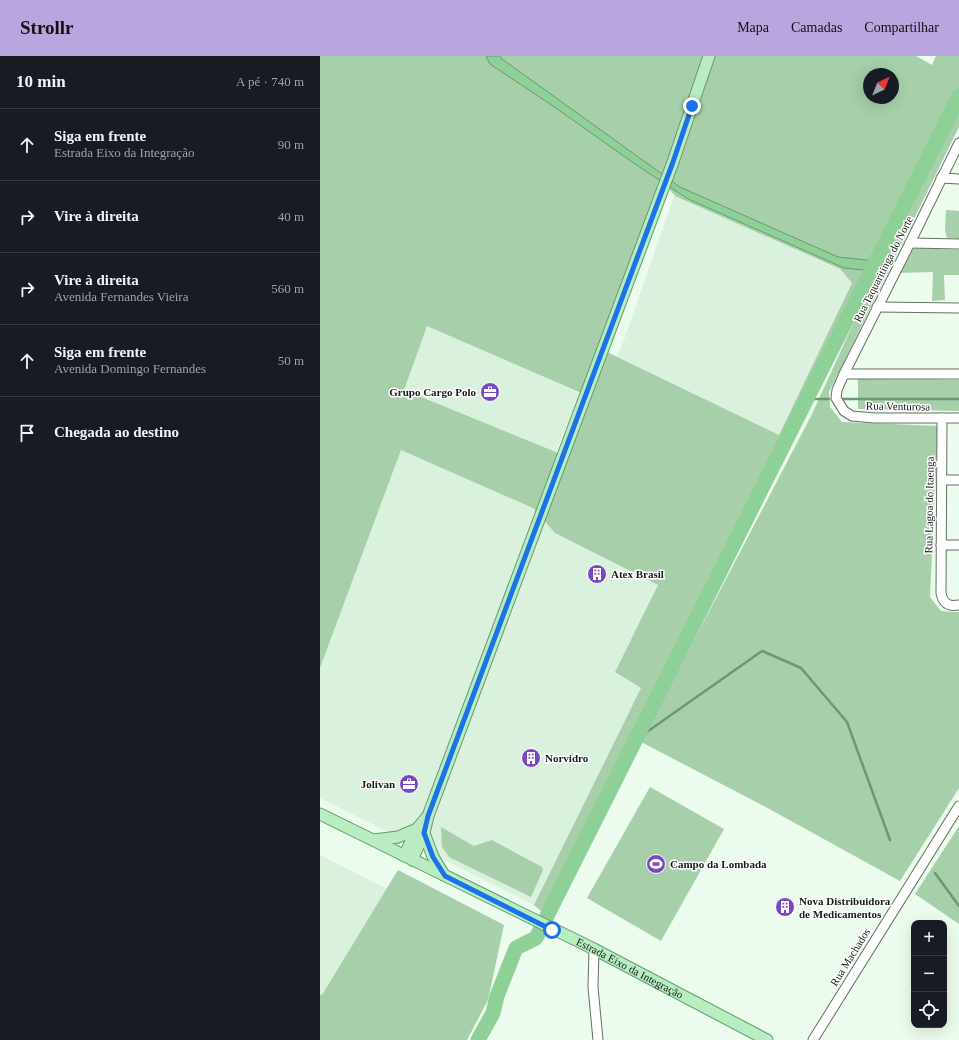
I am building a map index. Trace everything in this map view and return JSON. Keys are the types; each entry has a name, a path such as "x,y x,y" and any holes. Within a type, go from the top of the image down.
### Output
{"main road":[{"path":"408,858 428,816 665,184 709,56"},
{"name":"Estrada Eixo da Integração","path":"320,814 594,950 767,1040"},
{"path":"374,840 398,837 421,831"},
{"path":"421,831 433,857 445,876"}],"street":[{"name":"Rua Taquaritinga do Norte","path":"840,407 836,394 844,374 959,143"},
{"path":"942,178 959,179"},
{"path":"910,243 959,244"},
{"path":"877,307 959,308"},
{"path":"844,374 959,374"},
{"name":"Rua Venturosa","path":"840,407 846,414 852,416 875,418 959,418"},
{"name":"Rua Lagoa do Itaenga","path":"942,418 940,592 945,604 949,606 959,605"},
{"path":"942,480 959,480"},
{"path":"941,545 959,545"},
{"name":"Rua Machados","path":"813,1040 959,806"},
{"path":"594,950 592,987 598,1040"}],"shaded area":[{"path":"320,56 916,56 932,65 936,56 959,56 959,96 547,916 534,905 641,688 615,672 658,585 555,533 533,508 401,450 320,668","holes":["665,184 675,196 840,269 852,283 779,435 603,350","427,326 586,395 563,455 404,390"]},
{"path":"486,56 500,56 502,59 680,187 838,257 876,261 872,271 844,268 688,199 490,64"},
{"path":"959,107 959,127 829,392 830,407 842,422 938,426 930,597 941,611 959,612 959,788 900,881 760,804 641,742 812,414 880,265"},
{"path":"674,196 677,196 840,270 852,283 779,435 617,356 624,340"},
{"path":"946,210 959,211 959,239 947,238 945,230"},
{"path":"914,248 959,250 959,275 944,275 945,300 932,301 933,272 900,273"},
{"path":"427,325 580,393 533,508 555,533 658,585 615,672 641,688 534,905 320,798 320,668 401,450 404,390"},
{"path":"858,379 959,380 959,411 858,409"},
{"name":"Campo da Lombada","path":"650,787 724,829 661,941 587,898"},
{"path":"959,826 959,924 915,894"},
{"path":"441,827 474,846 492,840 542,867 543,870 531,897 449,857 442,847"},
{"path":"320,855 387,889 322,995 320,994"},
{"path":"398,870 504,925 488,1000 467,1040 320,1040 320,994 322,995"}],"waterway":[{"path":"478,1040 493,1013 497,996 516,948 536,938 959,96"},
{"path":"807,399 829,399"},
{"path":"840,399 959,399"},
{"path":"634,741 762,651 801,668 847,722 890,840"},
{"path":"935,873 959,906"}],"place":[{"name":"Grupo Cargo Polo","path":"490,392"},
{"name":"Atex Brasil","path":"597,574"},
{"name":"Norvidro","path":"531,758"},
{"name":"Jolivan","path":"409,784"},
{"name":"Campo da Lombada","path":"656,864"},
{"name":"Nova Distribuidora de Medicamentos","path":"785,907"}],"route":[{"path":"552,930 445,876 433,857 424,833 428,816 665,184 692,106"}]}
